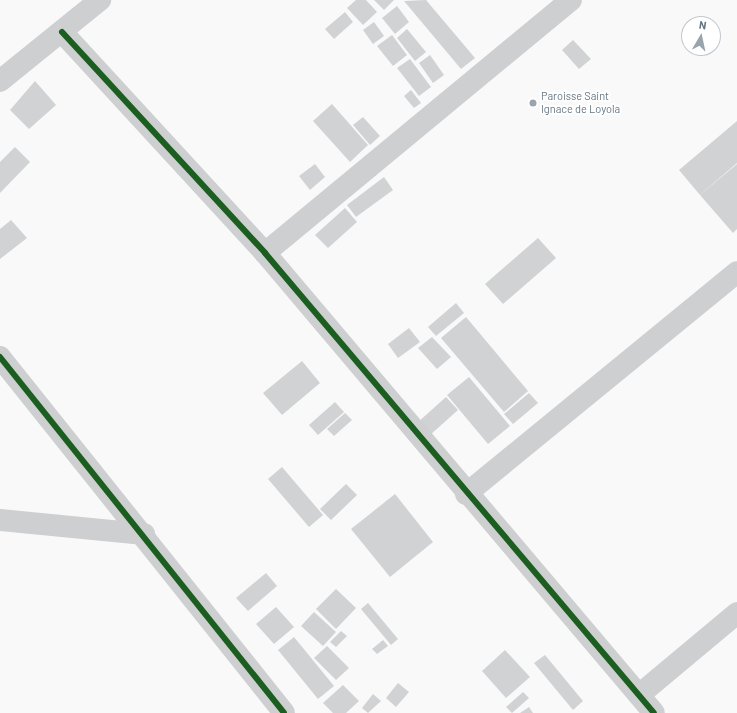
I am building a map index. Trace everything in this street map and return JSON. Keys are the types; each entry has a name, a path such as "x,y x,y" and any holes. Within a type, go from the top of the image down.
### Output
{"street":[{"path":"0,81 100,0"},
{"path":"265,253 571,0"},
{"path":"62,32 265,253 466,494 654,713"},
{"path":"466,494 737,272"},
{"path":"0,356 144,534 284,713"},
{"path":"0,520 144,534"},
{"path":"638,695 737,612"}],"building":[{"path":"356,0 366,0 377,12 363,25 347,8"},
{"path":"374,0 394,0 384,10"},
{"path":"426,0 475,58 461,69 404,1"},
{"path":"397,6 409,22 395,34 382,18"},
{"path":"345,12 353,22 334,39 325,29"},
{"path":"374,22 384,36 373,44 363,30"},
{"path":"407,29 426,52 415,61 397,38"},
{"path":"392,35 407,55 393,66 377,46"},
{"path":"573,40 591,59 579,69 562,50"},
{"path":"430,55 444,75 433,83 419,63"},
{"path":"410,59 431,87 419,96 397,68"},
{"path":"35,81 56,105 29,129 10,110"},
{"path":"411,90 421,103 414,108 404,96"},
{"path":"332,104 368,145 350,162 313,121"},
{"path":"363,117 380,136 370,145 353,125"},
{"path":"737,121 737,163 700,195 679,170"},
{"path":"15,147 30,162 0,193 0,162"},
{"path":"315,164 325,177 310,190 299,176"},
{"path":"737,164 737,229 733,233 700,195"},
{"path":"384,177 393,190 356,217 347,205"},
{"path":"345,208 357,222 328,248 315,235"},
{"path":"11,220 27,238 0,259 0,229"},
{"path":"538,238 556,258 503,304 485,284"},
{"path":"456,303 464,313 436,336 428,327"},
{"path":"466,317 528,391 504,412 441,338"},
{"path":"409,328 420,342 398,358 388,344"},
{"path":"432,337 451,357 437,369 418,348"},
{"path":"302,361 320,383 282,415 263,393"},
{"path":"469,377 510,426 488,444 447,395"},
{"path":"529,393 538,403 513,424 504,414"},
{"path":"446,397 458,410 429,436 417,423"},
{"path":"335,402 344,412 318,435 309,425"},
{"path":"345,413 352,420 334,436 327,429"},
{"path":"282,467 323,515 309,527 268,479"},
{"path":"346,484 357,495 331,520 320,509"},
{"path":"395,494 433,542 390,577 351,529"},
{"path":"266,573 277,586 248,611 236,598"},
{"path":"336,589 356,608 336,629 316,609"},
{"path":"368,603 398,639 391,645 361,609"},
{"path":"276,607 294,627 274,644 256,624"},
{"path":"314,612 336,632 323,646 301,626"},
{"path":"341,631 347,636 336,647 330,642"},
{"path":"294,637 334,686 318,699 278,650"},
{"path":"383,640 388,646 377,654 372,649"},
{"path":"327,646 349,668 336,680 314,658"},
{"path":"505,650 530,677 506,698 482,671"},
{"path":"545,655 583,701 573,710 534,663"},
{"path":"398,683 409,692 396,707 386,698"},
{"path":"343,685 359,701 346,713 333,713 323,703"},
{"path":"523,692 529,698 512,713 506,707"},
{"path":"373,694 381,701 368,713 362,708"},
{"path":"529,707 533,713 520,713"}],"cycle path":[{"path":"62,32 265,253 654,713"},
{"path":"0,357 284,713"}],"place":[{"name":"Paroisse Saint Ignace de Loyola","path":"533,103"}]}
